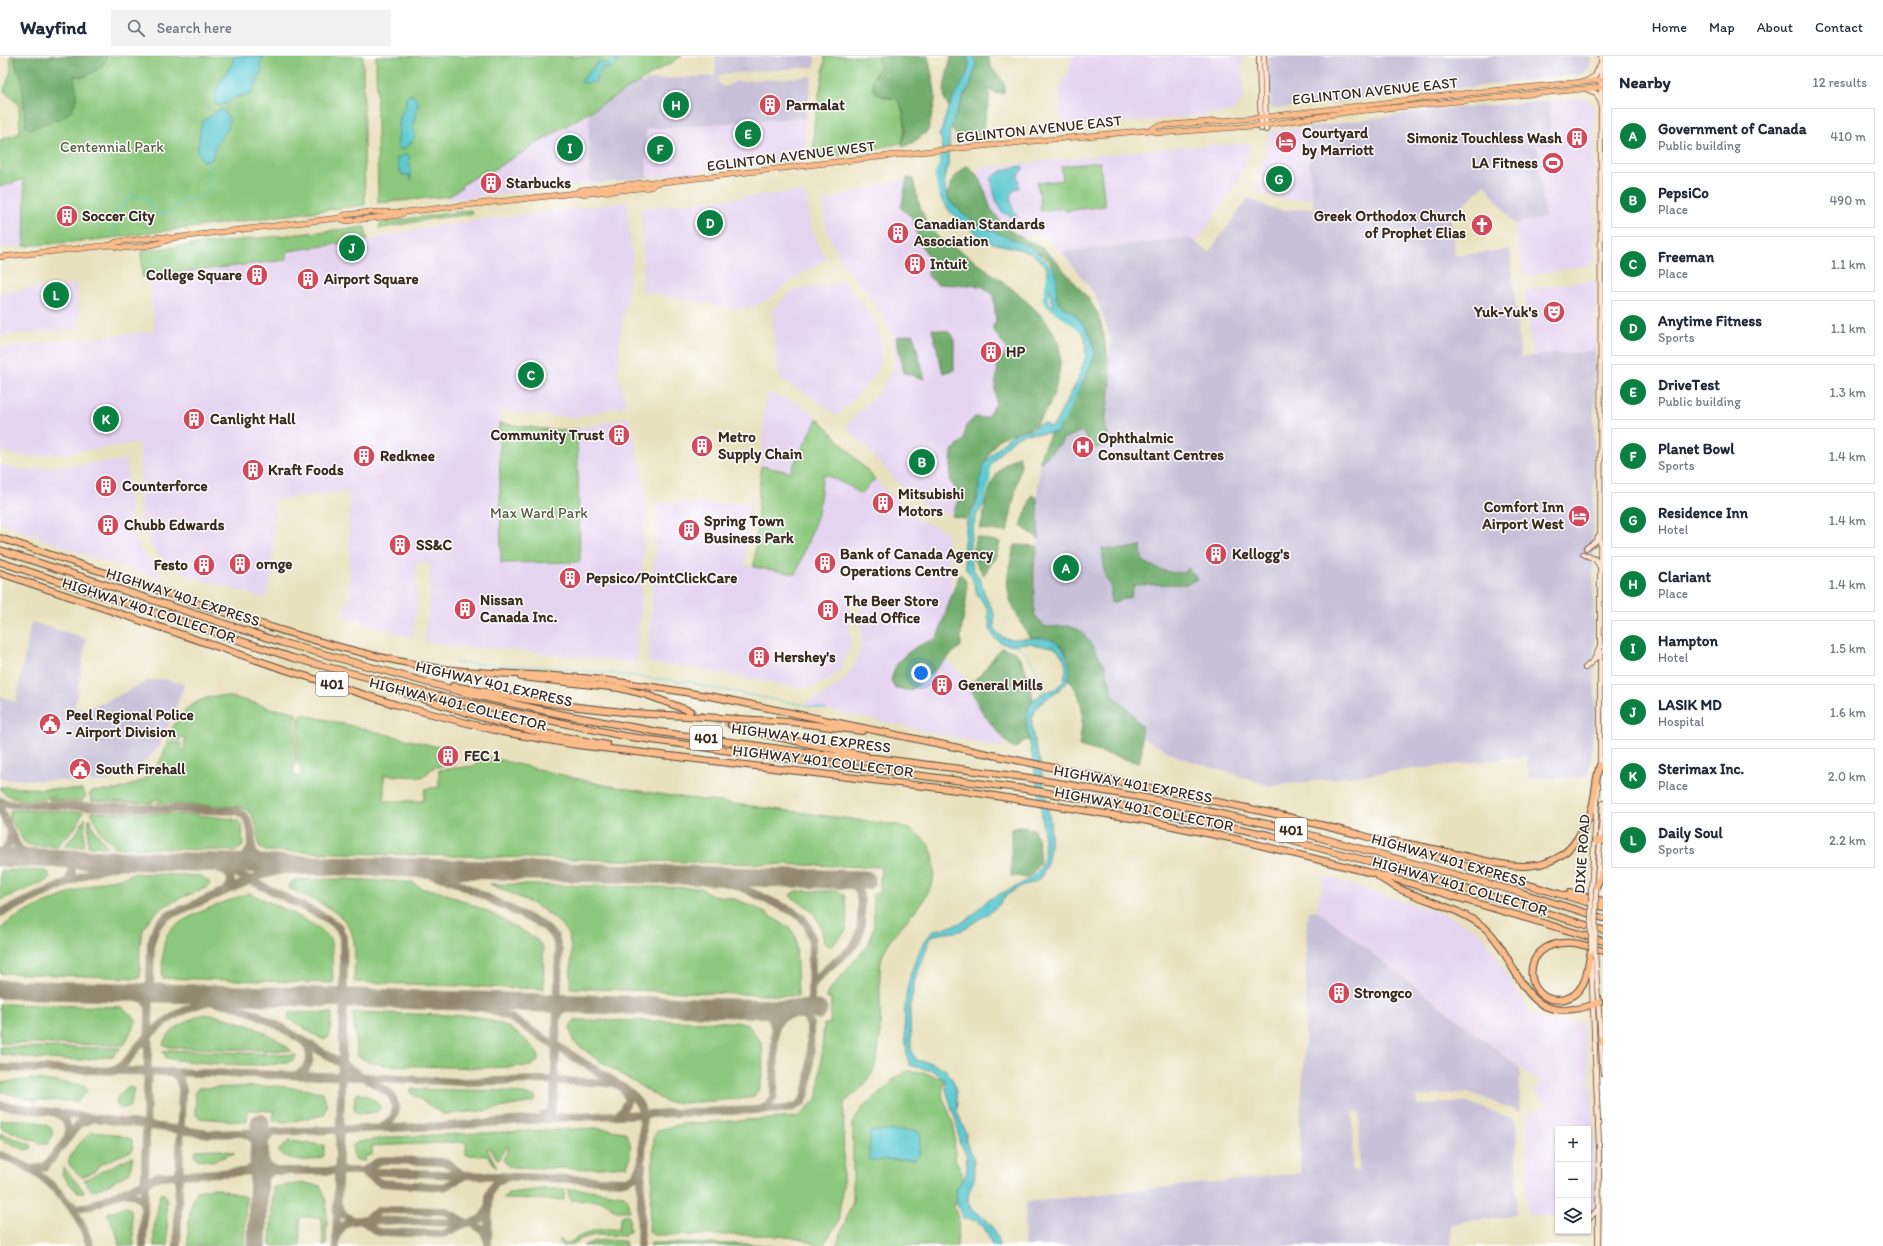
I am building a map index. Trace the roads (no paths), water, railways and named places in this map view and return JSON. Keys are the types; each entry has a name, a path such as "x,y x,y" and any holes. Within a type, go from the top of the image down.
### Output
{"highway":[{"name":"HIGHWAY 401 COLLECTOR","path":"0,537 22,546 250,621 362,652 445,669 506,675 532,674 584,678 642,685 715,697 1273,814 1361,835 1603,906"},
{"name":"HIGHWAY 401 EXPRESS","path":"0,550 273,640 462,692 560,714 659,732 832,755 875,758 1022,777 1151,799 1277,826 1522,893 1603,918"},
{"name":"HIGHWAY 401 EXPRESS","path":"0,562 293,658 486,708 624,736 758,755 1025,789 1148,810 1269,835 1395,868 1603,930"},
{"name":"HIGHWAY 401 COLLECTOR","path":"0,574 286,670 397,704 502,732 577,745 1027,801 1143,820 1235,839 1376,875 1603,941"},
{"path":"506,675 619,688 644,694 690,711"},
{"path":"384,682 407,694 493,721 538,732 656,754"},
{"path":"428,682 442,683 521,699 578,707 632,713 792,722 898,735"},
{"path":"731,725 758,733 875,758"},
{"path":"1361,835 1422,846 1500,864 1526,867 1546,864 1560,857 1572,847 1581,834 1592,807 1600,765"},
{"path":"1597,885 1603,870"},
{"path":"1376,875 1390,884 1438,902 1478,923 1495,939 1528,991 1544,1006 1553,1009 1565,1009 1596,1004"},
{"path":"1560,893 1574,893 1603,901"},
{"path":"1593,952 1586,979 1581,988 1573,995 1563,999 1553,1000 1542,995 1536,988 1531,975 1533,963 1538,955 1547,948 1555,944 1575,943 1603,951"}],"main road":[{"path":"1259,56 1263,117"},
{"path":"1263,127 1264,56"},
{"path":"1586,82 1595,76 1602,57"},
{"name":"DIXIE ROAD","path":"1593,952 1599,841 1600,765 1602,57"},
{"name":"EGLINTON AVENUE EAST","path":"1150,130 1157,126 1263,117 1447,95 1602,80"},
{"name":"EGLINTON AVENUE EAST","path":"930,151 1150,130 1159,132 1263,127 1344,113 1602,88"},
{"path":"1582,89 1596,92 1601,106"},
{"name":"EGLINTON AVENUE WEST","path":"0,257 112,245 117,248 139,246 162,243 172,238 339,218 346,221 400,215 406,212 576,193 580,190 655,183 930,151"},
{"path":"1586,548 1595,542 1600,534"},
{"path":"1583,554 1595,559 1600,567"},
{"path":"1585,668 1594,660 1600,645"},
{"name":"DIXIE ROAD","path":"1598,1246 1598,1100 1596,1004 1591,891 1603,803"},
{"name":"DIXIE ROAD","path":"1596,1004 1602,1040 1603,1074"},
{"path":"1591,1216 1599,1207"}],"water":[{"path":"234,56 263,56 260,64 262,69 252,93 236,97 224,104 216,105 215,98 218,85 229,68"},
{"path":"967,56 974,56 976,64 970,87 965,93 950,131 948,166 944,179 946,193 950,202 972,222 1034,249 1055,270 1057,277 1056,297 1063,308 1071,311 1091,336 1095,355 1057,432 1028,433 1015,438 1006,446 990,466 986,479 986,496 984,505 975,518 971,536 971,564 980,580 985,595 994,613 994,626 996,631 1003,637 1011,639 1044,638 1054,641 1062,648 1068,660 1070,672 1067,681 1062,687 1040,704 1034,712 1032,721 1033,737 1040,763 1049,817 1050,848 1048,859 1041,877 1035,882 1024,885 1010,893 987,915 961,931 939,934 931,937 915,979 910,1008 911,1049 916,1060 931,1063 946,1070 954,1082 958,1104 957,1111 966,1133 966,1142 974,1158 974,1180 969,1191 968,1201 971,1209 981,1215 990,1224 996,1234 999,1246 992,1246 983,1226 980,1223 963,1218 957,1204 956,1190 966,1174 966,1153 959,1142 957,1124 946,1090 945,1080 933,1071 909,1065 905,1030 906,995 915,961 923,945 933,931 955,925 968,919 987,901 1025,882 1037,873 1041,867 1044,857 1044,840 1039,796 1026,719 1033,700 1045,692 1055,689 1064,680 1066,668 1064,659 1059,651 1053,647 1030,643 1010,645 1004,644 994,638 990,629 987,608 977,594 972,577 966,569 963,550 967,521 977,501 982,470 988,458 1008,438 1019,431 1033,429 1036,425 1045,423 1050,427 1054,425 1076,384 1086,356 1085,336 1073,321 1057,309 1051,300 1047,268 1039,259 1030,253 992,243 981,237 952,214 942,201 939,192 942,142 939,134 942,130 950,104 967,74 969,62"},
{"path":"614,59 617,59 617,64 610,69 603,67 595,82 582,83 582,80 598,62 609,64"},
{"path":"410,94 417,98 418,102 418,108 413,125 415,133 410,144 406,148 400,150 398,147 400,118 406,99"},
{"path":"221,109 225,112 229,119 228,128 216,145 212,159 203,161 197,151 202,122"},
{"path":"407,154 409,156 411,181 409,175 402,175 396,159"},
{"path":"1022,166 1023,169 1018,176 1019,188 1012,193 1011,197 1013,209 1017,217 1015,219 1003,213 996,200 991,179 1000,172"},
{"path":"870,1131 918,1131 920,1135 919,1156 915,1159 871,1160 869,1157"}],"waterway":[{"path":"111,236 117,209 120,206 127,204 129,197 135,194 141,197 146,197 155,212 164,214 170,212 183,198 196,198 205,194 211,185 207,175 208,158"},
{"path":"941,194 937,175 943,161"},
{"path":"1050,274 1045,300 1053,308 1080,328"},
{"path":"1060,423 1074,396"},
{"path":"985,492 988,478 988,464"},
{"path":"1014,645 1020,648 1029,657 1045,688 1038,697"},
{"path":"455,663 559,668 695,683 702,686 826,709"}],"tunnel":[{"path":"690,711 731,725"}],"place":[{"name":"Clariant","path":"676,105"},
{"name":"Parmalat","path":"770,105"},
{"name":"DriveTest","path":"748,134"},
{"name":"Simoniz Touchless Wash","path":"1577,138"},
{"name":"Courtyard by Marriott","path":"1286,142"},
{"name":"Hampton","path":"570,148"},
{"name":"Planet Bowl","path":"660,149"},
{"name":"LA Fitness","path":"1553,163"},
{"name":"Residence Inn","path":"1279,179"},
{"name":"Starbucks","path":"491,183"},
{"name":"Soccer City","path":"67,216"},
{"name":"Anytime Fitness","path":"710,223"},
{"name":"Greek Orthodox Church of Prophet Elias","path":"1482,225"},
{"name":"Canadian Standards Association","path":"898,233"},
{"name":"LASIK MD","path":"352,248"},
{"name":"Intuit","path":"915,264"},
{"name":"College Square","path":"257,275"},
{"name":"Airport Square","path":"308,279"},
{"name":"Daily Soul","path":"56,295"},
{"name":"Yuk-Yuk's","path":"1554,312"},
{"name":"HP","path":"991,352"},
{"name":"Freeman","path":"531,375"},
{"name":"Sterimax Inc.","path":"106,419"},
{"name":"Canlight Hall","path":"194,419"},
{"name":"Community Trust","path":"619,435"},
{"name":"Metro Supply Chain","path":"702,446"},
{"name":"Ophthalmic Consultant Centres","path":"1083,447"},
{"name":"Redknee","path":"364,456"},
{"name":"PepsiCo","path":"922,462"},
{"name":"Kraft Foods","path":"253,470"},
{"name":"Counterforce","path":"106,486"},
{"name":"Mitsubishi Motors","path":"883,503"},
{"name":"Comfort Inn Airport West","path":"1579,516"},
{"name":"Chubb Edwards","path":"108,525"},
{"name":"Spring Town Business Park","path":"689,530"},
{"name":"SS&C","path":"400,545"},
{"name":"Kellogg's","path":"1216,554"},
{"name":"Bank of Canada Agency Operations Centre","path":"825,563"},
{"name":"ornge","path":"240,564"},
{"name":"Festo","path":"204,565"},
{"name":"Government of Canada","path":"1066,568"},
{"name":"Pepsico/PointClickCare","path":"570,578"},
{"name":"Nissan Canada Inc.","path":"465,609"},
{"name":"The Beer Store Head Office","path":"828,610"},
{"name":"Hershey's","path":"759,657"},
{"name":"General Mills","path":"942,685"},
{"name":"Peel Regional Police - Airport Division","path":"50,724"},
{"name":"FEC 1","path":"448,756"},
{"name":"South Firehall","path":"80,769"},
{"name":"Strongco","path":"1339,993"}],"park label":[{"name":"Centennial Park","path":"112,147"},
{"name":"Max Ward Park","path":"539,513"}]}
